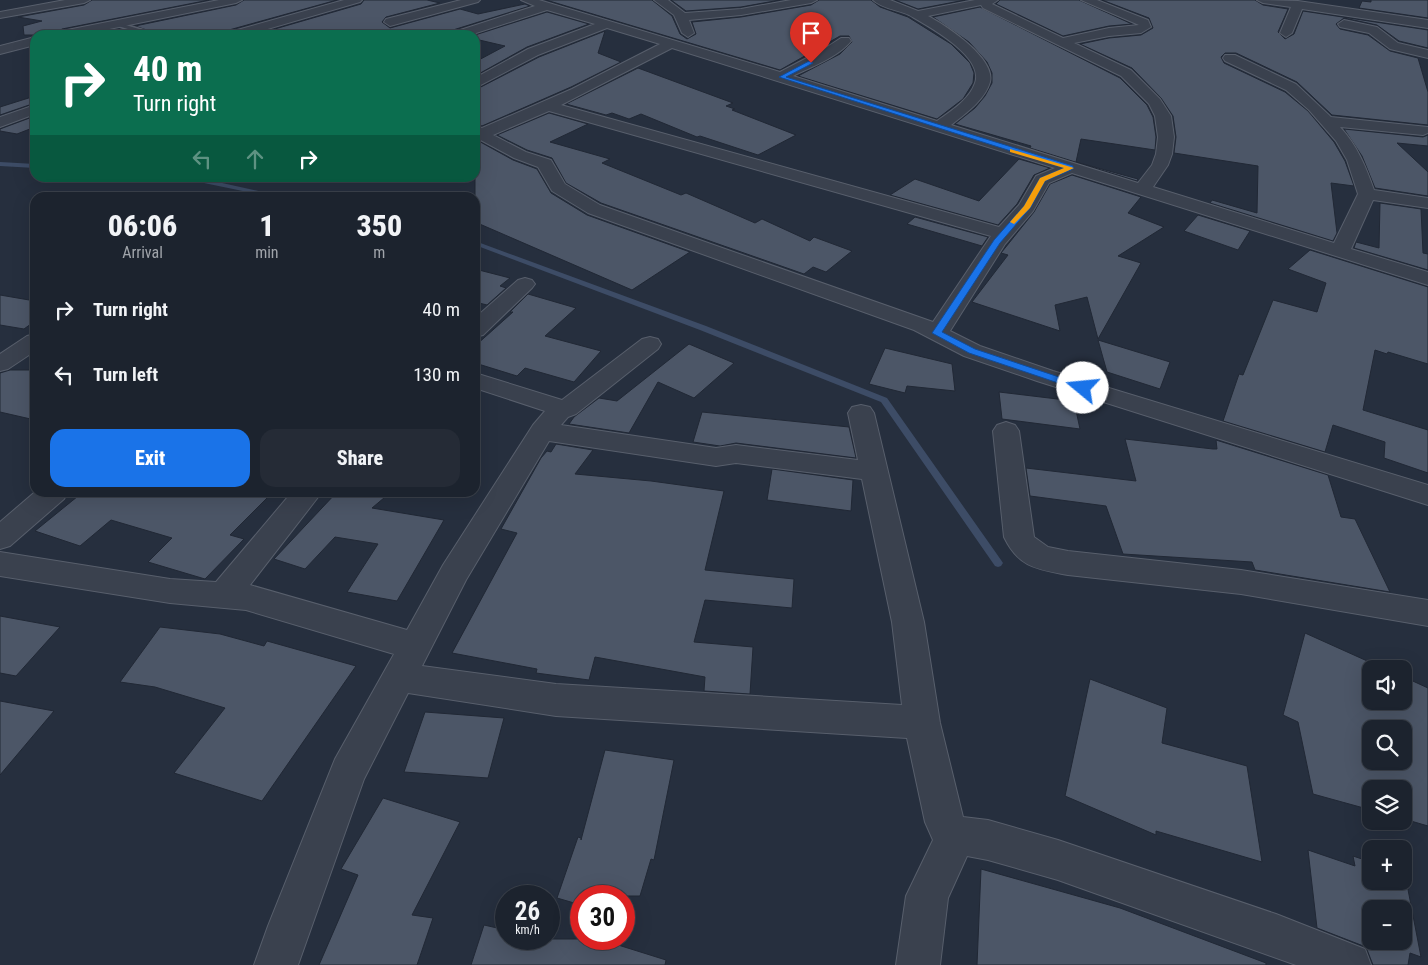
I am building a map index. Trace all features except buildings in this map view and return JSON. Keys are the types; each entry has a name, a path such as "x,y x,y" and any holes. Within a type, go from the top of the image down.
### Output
{"street":[{"path":"0,15 84,0"},
{"path":"87,30 236,0"},
{"path":"251,30 356,0"},
{"path":"390,22 474,0"},
{"path":"527,0 782,77 1428,279"},
{"path":"660,0 678,10 686,23 688,38 686,49"},
{"path":"681,16 733,13 811,0"},
{"path":"879,0 915,15 956,37 982,68 982,84 967,106 939,127"},
{"path":"1263,0 1428,24"},
{"path":"915,15 989,1 987,6 994,10 1126,73 1155,102 1163,116 1166,137 1164,154 1160,165 1142,190"},
{"path":"1059,42 1145,27 1144,23 1093,1"},
{"path":"1286,33 1298,4"},
{"path":"473,30 546,6"},
{"path":"1292,17 1367,28 1373,30 1394,46 1428,54"},
{"path":"480,81 533,52 606,24"},
{"path":"782,77 817,59 845,41"},
{"path":"0,50 30,42"},
{"path":"480,131 547,106 633,65 670,44"},
{"path":"1230,58 1291,86 1327,120 1342,138 1355,160 1367,194 1340,251"},
{"path":"547,106 618,124 899,206 1003,234"},
{"path":"0,122 30,110"},
{"path":"1327,120 1423,130"},
{"path":"480,133 520,155 545,164 558,187 594,209 922,325 972,351 1045,376 1428,495"},
{"path":"937,333 1003,234 1027,207 1042,180 1070,168"},
{"path":"1367,194 1428,203"},
{"path":"480,325 525,284"},
{"path":"0,364 30,344"},
{"path":"550,421 650,344"},
{"path":"276,965 288,926 348,772 454,573 557,407 544,401 480,382"},
{"path":"861,413 908,622 922,723 945,822 954,840"},
{"path":"550,421 716,458 736,454 874,471"},
{"path":"1006,431 1019,537 1022,546 1031,553 1043,558 1068,563 1241,582 1428,613"},
{"path":"0,538 48,497"},
{"path":"224,595 304,497"},
{"path":"0,564 170,591 246,597 415,646"},
{"path":"399,677 556,700 922,723"},
{"path":"918,965 927,896 954,840 964,836 988,840 1058,860 1276,935 1349,965"}],"lane":[{"path":"117,24 138,30"}],"waterway":[{"path":"0,164 30,166"},
{"path":"209,182 258,192"},
{"path":"480,245 703,328 884,400 998,563"}],"slow traffic":[{"path":"1013,150 1070,168 1049,175 1042,180 1027,207 1014,222"}],"route":[{"path":"811,63 782,77 1070,168 1049,175 1042,180 1027,207 997,242 937,333 972,351 1083,388"}]}
